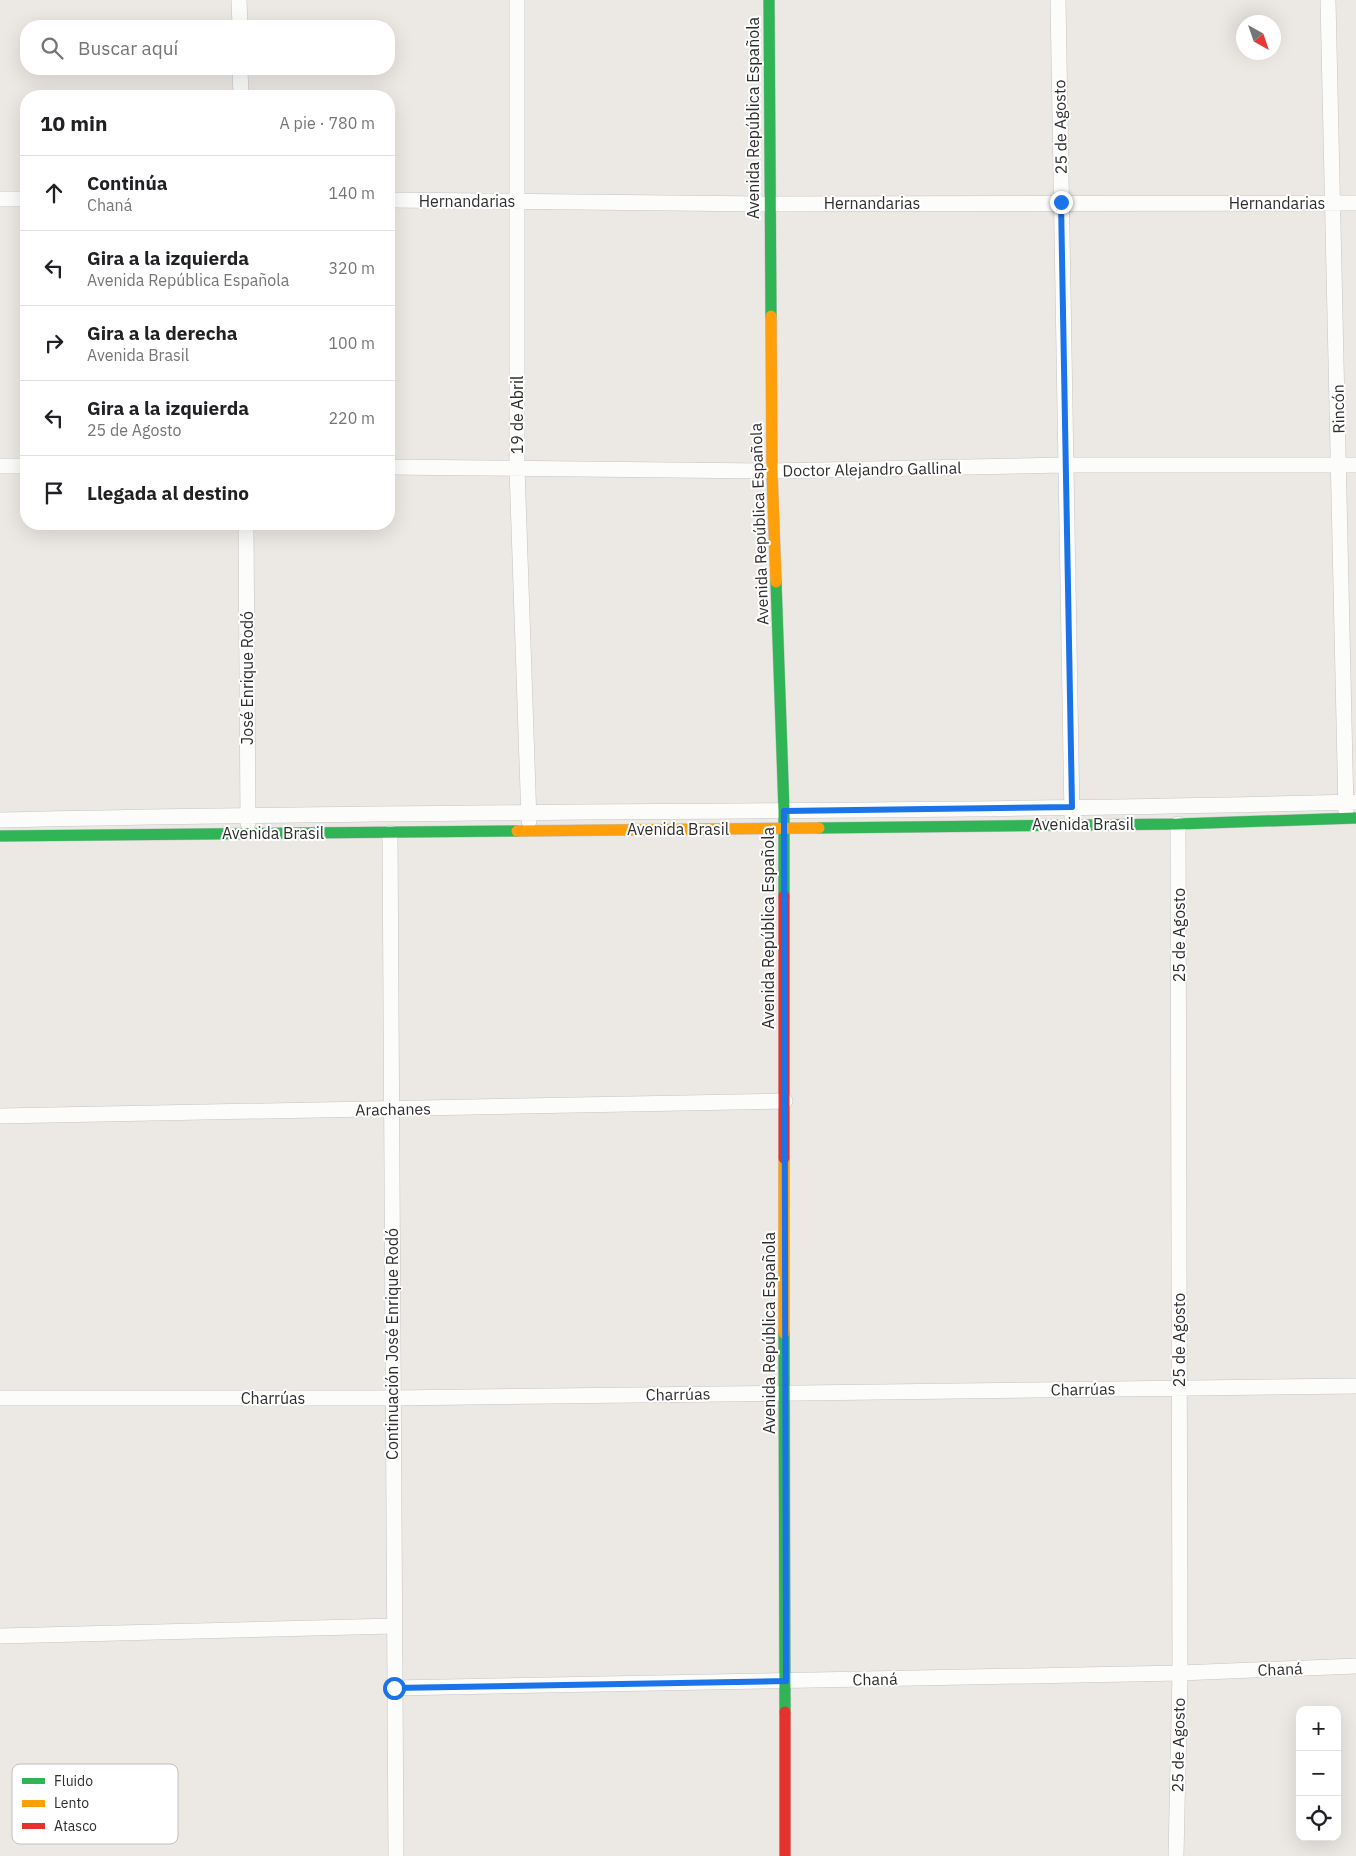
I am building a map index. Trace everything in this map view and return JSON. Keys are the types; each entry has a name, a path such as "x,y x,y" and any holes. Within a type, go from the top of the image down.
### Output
{"street":[{"path":"240,0 240,20"},
{"name":"19 de Abril","path":"517,0 517,468 529,830"},
{"name":"Avenida República Española","path":"769,0 772,471 784,811 786,1101 785,1856"},
{"name":"25 de Agosto","path":"1058,0 1072,824"},
{"name":"Rincón","path":"1328,0 1339,465 1351,810"},
{"path":"240,75 241,90"},
{"path":"0,199 20,199"},
{"name":"Hernandarias","path":"395,200 770,204 1061,202 1356,203"},
{"name":"Doctor Alejandro Gallinal","path":"395,467 772,471 1066,466 1356,465"},
{"path":"0,466 20,466"},
{"name":"José Enrique Rodó","path":"246,530 248,832"},
{"name":"Avenida Brasil","path":"0,820 248,814 529,811 784,811 1072,807 1351,810"},
{"name":"Avenida Brasil","path":"0,836 1178,824 1351,810"},
{"name":"25 de Agosto","path":"1176,1856 1180,1673 1178,824"},
{"name":"Continuación José Enrique Rodó","path":"390,833 396,1856"},
{"name":"Arachanes","path":"0,1116 786,1101"},
{"name":"Charrúas","path":"0,1398 393,1398 1356,1386"},
{"path":"0,1636 394,1626"},
{"name":"Chaná","path":"394,1688 1180,1673 1356,1666"}],"traffic: fast":[{"path":"769,0 771,316"},
{"path":"776,582 784,811 784,896"},
{"path":"819,828 1178,824 1356,818"},
{"path":"0,836 517,831"},
{"path":"784,1333 785,1712"}],"traffic: slow":[{"path":"771,316 772,471 776,582"},
{"path":"517,831 819,828"},
{"path":"784,1158 784,1333"}],"traffic: jam":[{"path":"784,896 784,1158"},
{"path":"785,1712 785,1856"}],"route":[{"path":"394,1688 786,1681 784,811 1072,807 1061,202"}]}
